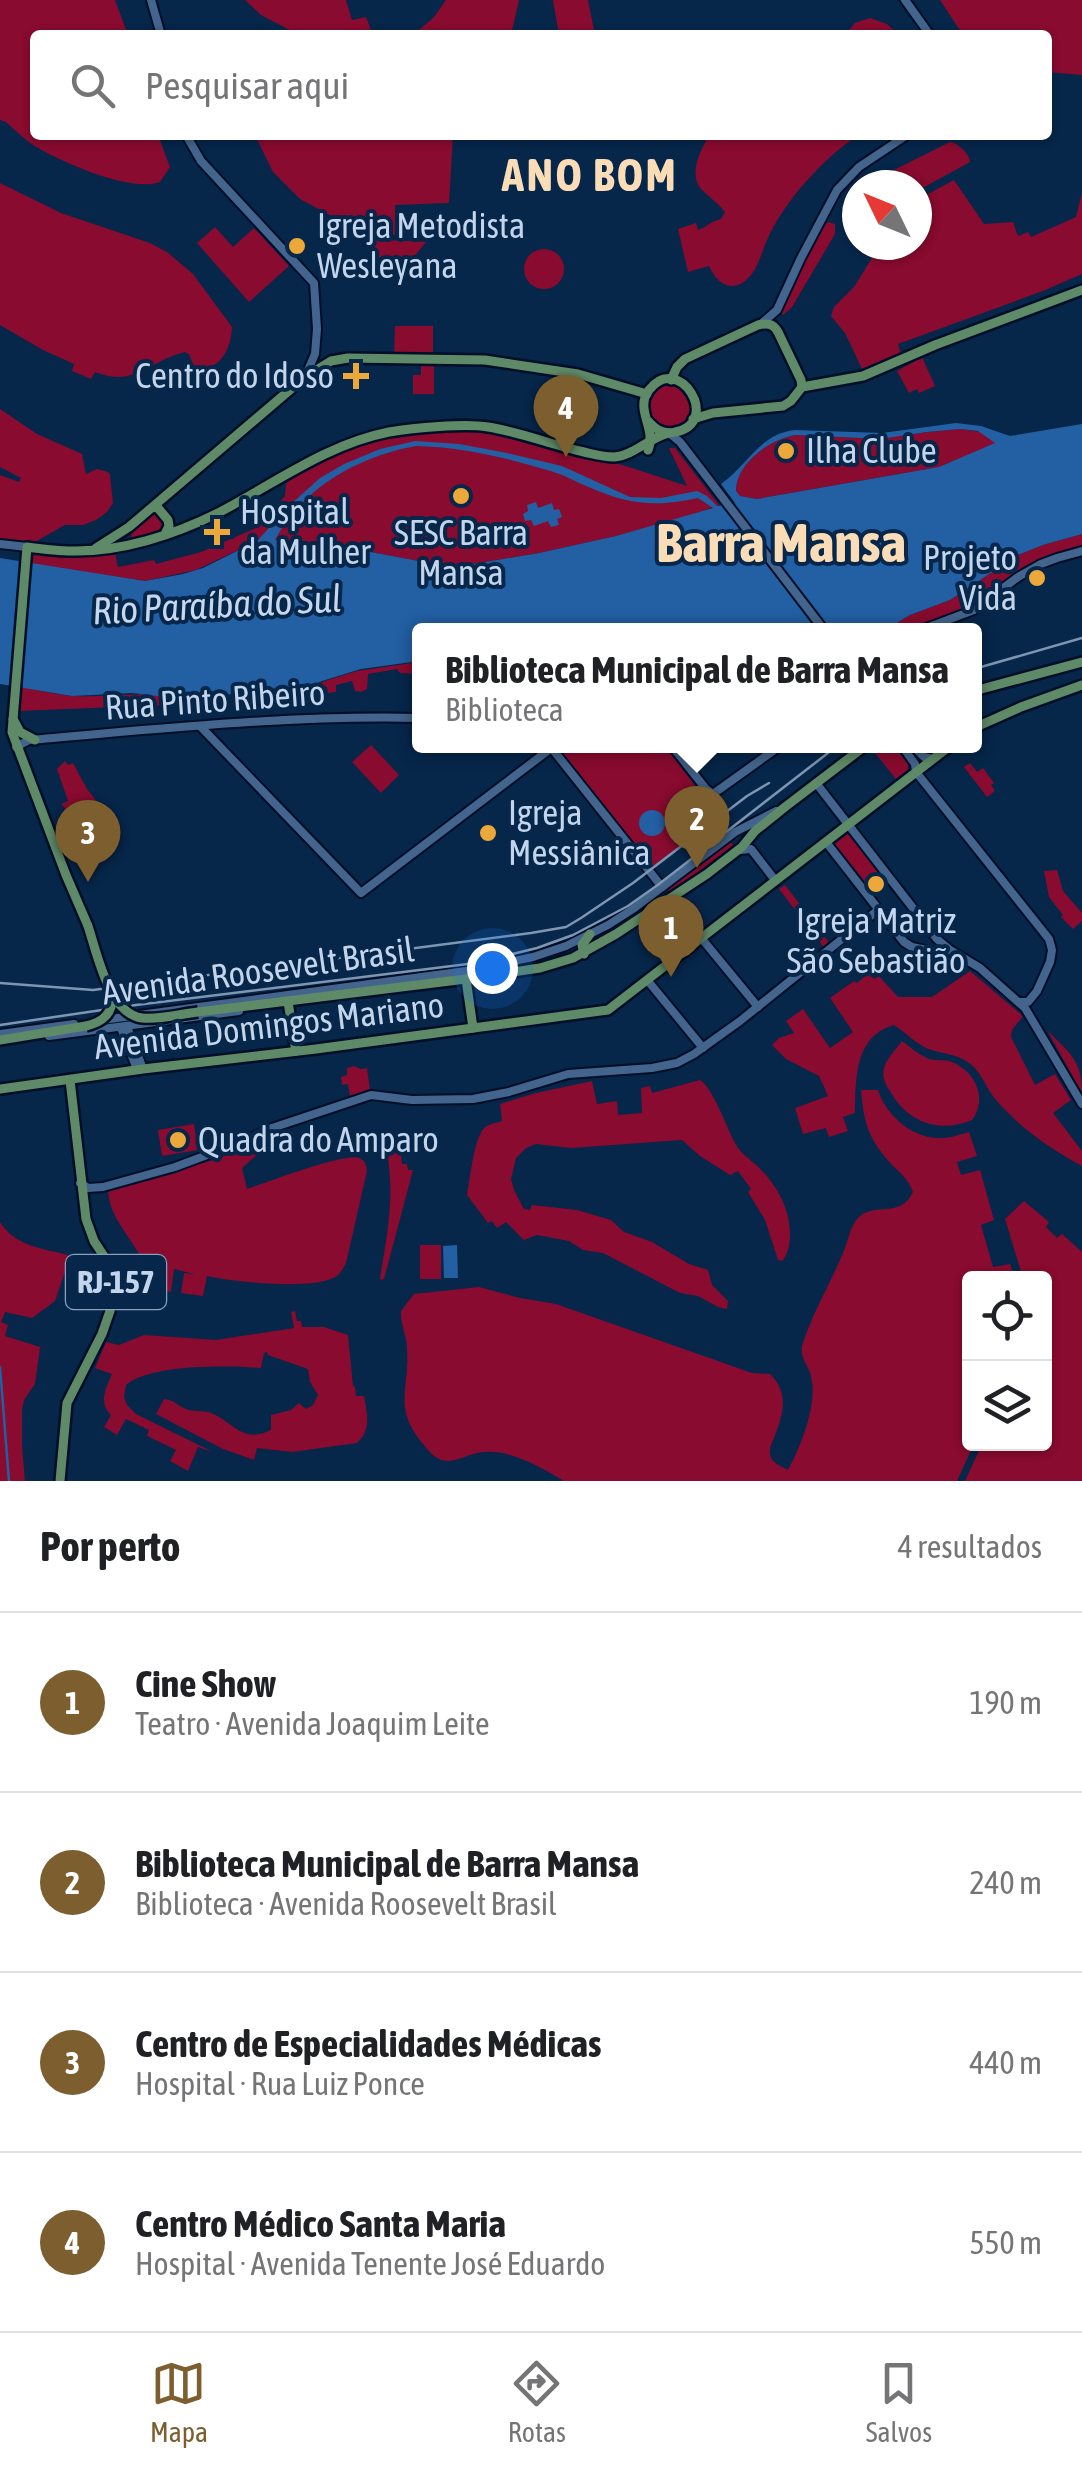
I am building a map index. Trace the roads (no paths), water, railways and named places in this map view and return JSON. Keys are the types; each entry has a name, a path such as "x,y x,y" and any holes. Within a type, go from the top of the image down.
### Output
{"main road":[{"path":"802,387 864,376 1082,290"},
{"path":"671,380 686,360 758,325 768,324 778,330 802,387 783,406 713,413 693,420 680,431 614,457 488,427 387,433 340,448 217,513 164,534 90,551 26,550 12,714 15,744 113,996 138,1018 466,979 540,968 584,954 671,899 736,851 755,831 856,753"},
{"path":"90,551 129,527 305,376 331,361 485,360 578,374 647,394"},
{"path":"650,444 644,408 647,394 657,384 671,380 692,391 696,405 693,420"},
{"path":"648,421 669,433"},
{"path":"151,508 158,508 168,520 164,534"},
{"path":"129,527 127,537 138,542"},
{"path":"982,689 1082,662"},
{"path":"982,724 1082,686"},
{"path":"12,714 20,732 35,740"},
{"path":"648,981 940,753"},
{"path":"584,954 582,945 590,934"},
{"path":"466,979 473,1028"},
{"name":"Avenida Domingos Mariano","path":"0,1089 604,1011 648,981"},
{"path":"0,1038 96,1023 110,1011 113,996"},
{"path":"281,1003 294,1051"},
{"name":"RJ-157","path":"60,1481 67,1403 102,1334 116,1284 114,1270 90,1231 83,1203 70,1080"}],"street":[{"path":"151,0 160,30"},
{"path":"905,0 926,30"},
{"path":"189,140 200,160 314,283 315,354 305,376"},
{"path":"758,325 774,314 780,304 837,190 859,168 900,140"},
{"path":"778,330 780,304"},
{"path":"315,354 331,361"},
{"path":"690,456 685,438 693,420"},
{"path":"669,433 819,623"},
{"path":"0,544 26,550"},
{"path":"940,623 974,610 1035,567 1082,551"},
{"name":"Rua Pinto Ribeiro","path":"15,744 242,722 412,718"},
{"path":"200,726 361,893 543,753"},
{"path":"557,753 662,888"},
{"path":"678,753 713,794 770,753"},
{"path":"907,753 916,772 1049,940 1050,962 1029,1007"},
{"path":"920,753 932,759"},
{"path":"816,783 929,929 950,950 970,960 1029,1007 1082,1104"},
{"name":"Avenida Roosevelt Brasil","path":"0,1038 466,972 533,957 590,934 662,888 735,832 781,810"},
{"path":"826,842 906,944 970,960"},
{"path":"736,851 751,849 775,880"},
{"path":"80,1183 88,1188 127,1180 218,1152 272,1128 368,1096 443,1100 486,1097 568,1074 664,1066 703,1048 878,910"},
{"path":"702,939 758,1007"},
{"path":"648,981 703,1048"},
{"path":"0,1038 124,1028 281,1003"},
{"path":"124,1028 140,1069"},
{"path":"83,1203 103,1186"}],"water":[{"name":"Rio Paraíba do Sul","path":"956,423 1010,436 1082,424 1082,534 1018,555 950,600 897,623 412,623 412,662 361,669 309,687 191,700 132,693 72,696 0,684 0,558 145,581 183,574 257,541 320,478 344,464 380,449 415,441 459,444 562,466 630,497 661,498 697,491 717,506 735,503 721,484 772,437 795,430 882,433","holes":["960,429 978,431 995,443 939,467 757,499 740,496 736,491 748,462 786,437 881,439","416,446 466,451 553,472 631,501 669,503 698,498 713,508 616,536 461,566 275,540 300,505 353,466"]},
{"path":"536,502 538,508 552,503 554,510 559,509 559,525 551,527 548,521 534,526 531,520 525,521 527,505"},
{"path":"652,810 662,813 662,833 652,836 642,833 639,823 642,813"},
{"path":"457,1245 458,1278 444,1278 443,1246"}],"waterway":[{"path":"0,1367 9,1481"}],"railway":[{"path":"982,667 1082,638"},
{"path":"0,1025 476,963 537,948 573,935 628,906 828,753"},
{"path":"0,983 93,990 566,927 769,783"}],"place":[{"name":"Igreja Metodista Wesleyana","path":"297,246"},
{"name":"Centro do Idoso","path":"356,376"},
{"name":"Ilha Clube","path":"786,451"},
{"name":"Centro Médico Santa Maria","path":"566,457"},
{"name":"SESC Barra Mansa","path":"461,496"},
{"name":"Hospital da Mulher","path":"217,532"},
{"name":"Projeto Vida","path":"1037,578"},
{"name":"Igreja Messiânica","path":"488,833"},
{"name":"Biblioteca Municipal de Barra Mansa","path":"697,868"},
{"name":"Centro de Especialidades Médicas","path":"88,882"},
{"name":"Igreja Matriz São Sebastião","path":"876,884"},
{"name":"Cine Show","path":"671,977"},
{"name":"Quadra do Amparo","path":"178,1140"}],"district":[{"name":"ANO BOM","path":"590,175"},
{"name":"Barra Mansa","path":"781,543"}]}
